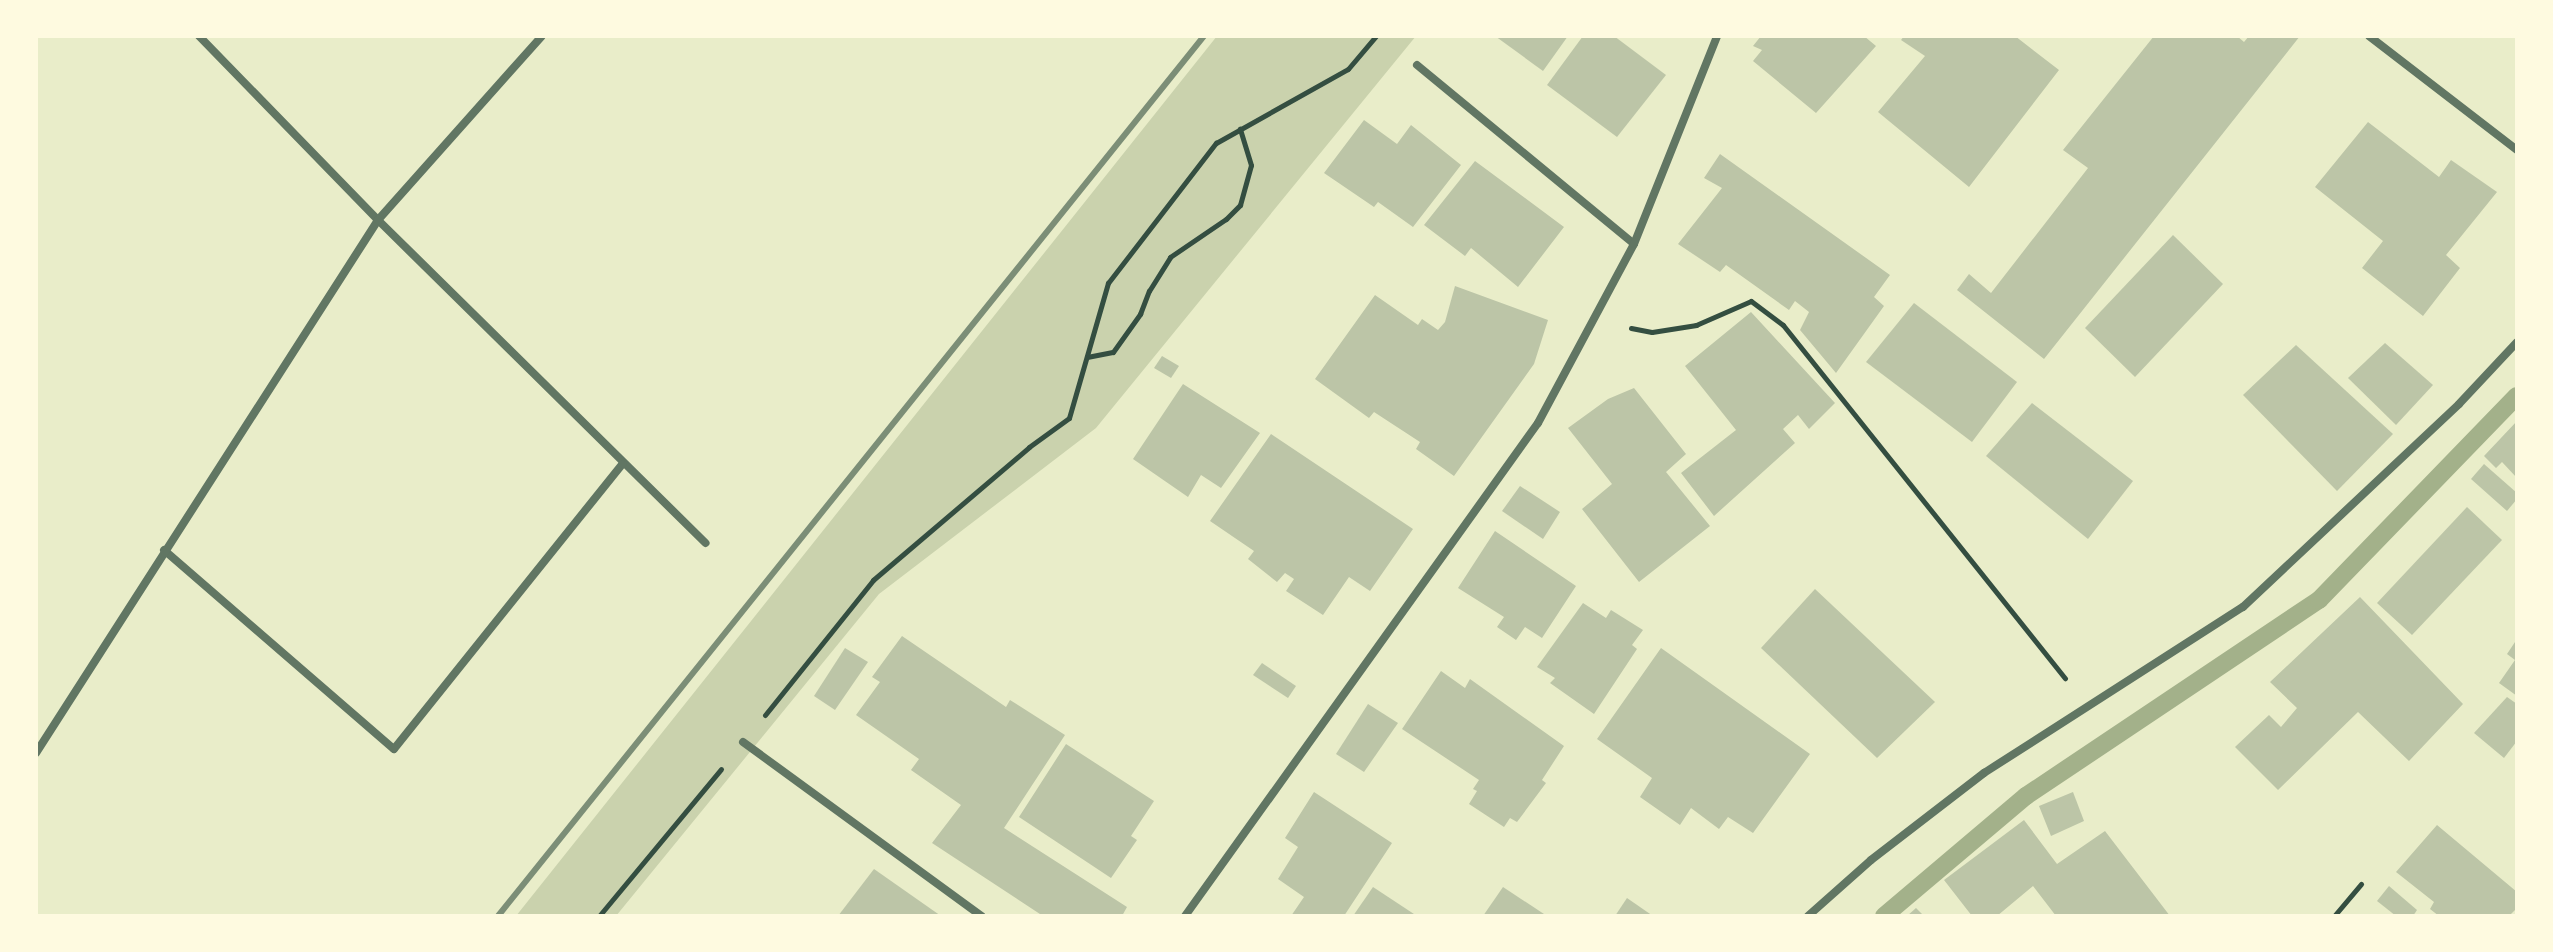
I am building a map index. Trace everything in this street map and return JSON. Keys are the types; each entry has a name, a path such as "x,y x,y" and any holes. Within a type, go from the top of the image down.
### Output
{"street":[{"path":"199,36 378,220 705,543"},
{"path":"36,753 67,710 164,550 378,220 542,36"},
{"path":"1185,916 1538,423 1634,244 1717,36"},
{"path":"2369,36 2517,150"},
{"path":"1417,65 1634,244"},
{"path":"1808,916 1871,860 1984,773 2243,607 2459,404 2517,342"},
{"path":"164,550 394,749 622,464"},
{"path":"743,742 982,916"}],"path":[{"path":"599,916 873,580 1029,447 1069,418 1108,283 1216,143 1348,69 1376,36"},
{"path":"1087,357 1113,352 1140,314 1149,291 1170,257 1226,219 1240,205 1251,165 1240,129"},
{"path":"1593,322 1652,332 1696,325 1751,301 1783,325 2088,707"},
{"path":"2334,916 2361,884"}],"green space":[{"path":"1217,36 1416,36 1096,428 879,594 616,916 516,916"}],"building":[{"path":"1495,36 1568,36 1543,71"},
{"path":"1583,36 1614,36 1666,75 1617,137 1547,85"},
{"path":"1761,36 1864,36 1876,46 1816,113 1753,61 1762,50 1753,46"},
{"path":"1904,36 2015,36 2059,70 1969,187 1878,112 1925,56 1901,40"},
{"path":"2154,36 2237,36 2244,42 2249,36 2300,36 2044,359 1957,290 1969,274 1991,293 2088,168 2063,150"},
{"path":"1364,120 1397,144 1411,125 1461,165 1413,227 1378,202 1374,207 1324,173"},
{"path":"2368,122 2439,177 2451,160 2497,192 2446,255 2460,268 2423,316 2362,268 2383,241 2315,187"},
{"path":"1720,154 1890,275 1874,297 1884,306 1836,373 1800,330 1809,312 1795,301 1789,310 1726,265 1720,272 1678,244 1722,188 1704,178"},
{"path":"1475,161 1564,227 1518,287 1471,248 1465,256 1424,225"},
{"path":"2173,235 2223,284 2135,377 2085,328"},
{"path":"1455,286 1548,320 1534,364 1454,476 1416,449 1420,442 1374,412 1369,418 1315,379 1375,295 1418,325 1422,319 1438,330 1445,322"},
{"path":"1914,303 2017,382 1972,442 1866,362"},
{"path":"1751,312 1835,403 1809,429 1798,415 1783,429 1795,443 1714,516 1681,473 1736,430 1685,366"},
{"path":"2385,343 2433,385 2396,425 2348,378"},
{"path":"2296,345 2393,434 2337,491 2243,395"},
{"path":"1162,356 1179,366 1171,378 1154,368"},
{"path":"1183,384 1260,433 1221,488 1201,475 1188,497 1133,459"},
{"path":"1634,388 1686,454 1666,472 1710,526 1639,582 1582,509 1612,484 1568,428 1608,399"},
{"path":"2032,403 2133,481 2088,539 1986,456"},
{"path":"2517,421 2517,478 2502,462 2496,468 2484,456"},
{"path":"1271,434 1413,529 1370,591 1349,577 1323,615 1286,591 1294,579 1285,573 1277,582 1248,559 1254,551 1210,521"},
{"path":"2484,464 2517,493 2517,499 2507,511 2471,479"},
{"path":"1520,486 1560,512 1543,539 1502,511"},
{"path":"2467,507 2502,540 2412,635 2377,603"},
{"path":"1495,531 1576,586 1542,638 1525,627 1516,640 1497,627 1504,617 1458,588"},
{"path":"1815,589 1935,702 1877,758 1761,648"},
{"path":"2360,597 2463,704 2409,761 2358,712 2278,790 2235,747 2269,715 2281,727 2297,708 2270,682"},
{"path":"1583,603 1606,618 1611,610 1643,630 1632,645 1637,649 1594,714 1550,683 1555,678 1537,667"},
{"path":"902,636 1006,707 1010,700 1065,735 1004,828 1127,907 1122,916 1043,916 932,843 961,805 911,770 919,759 856,715 880,682 872,677"},
{"path":"2515,642 2517,696 2499,683 2515,660 2507,654"},
{"path":"845,648 868,662 835,710 814,696"},
{"path":"1661,648 1810,754 1753,833 1728,817 1719,829 1691,808 1680,825 1640,797 1652,778 1597,739"},
{"path":"1262,663 1296,686 1288,698 1253,675"},
{"path":"1441,671 1465,688 1470,679 1564,746 1542,780 1546,783 1517,822 1510,818 1504,827 1469,804 1479,780 1402,729"},
{"path":"2507,697 2517,704 2517,741 2504,758 2474,733"},
{"path":"1368,704 1398,723 1364,772 1336,754"},
{"path":"1066,744 1154,801 1131,836 1137,840 1111,878 1019,817"},
{"path":"1314,792 1392,843 1344,916 1291,916 1304,897 1278,879 1298,847 1285,838"},
{"path":"2073,792 2084,821 2051,836 2039,806"},
{"path":"2024,820 2057,864 2105,831 2170,916 2056,916 2033,886 1997,916 1972,916 1944,880"},
{"path":"2437,825 2517,892 2517,908 2509,916 2439,916 2430,909 2434,902 2396,872"},
{"path":"874,869 941,916 838,916"},
{"path":"2389,886 2417,910 2413,916 2396,916 2377,901"},
{"path":"1373,887 1417,916 1353,916"},
{"path":"1503,887 1547,916 1483,916"},
{"path":"1627,898 1653,916 1615,916"},
{"path":"1916,908 1924,916 1907,916"}],"waterway":[{"path":"1884,916 2026,796 2319,600 2517,396"}],"railway":[{"path":"498,916 1204,36"}]}
